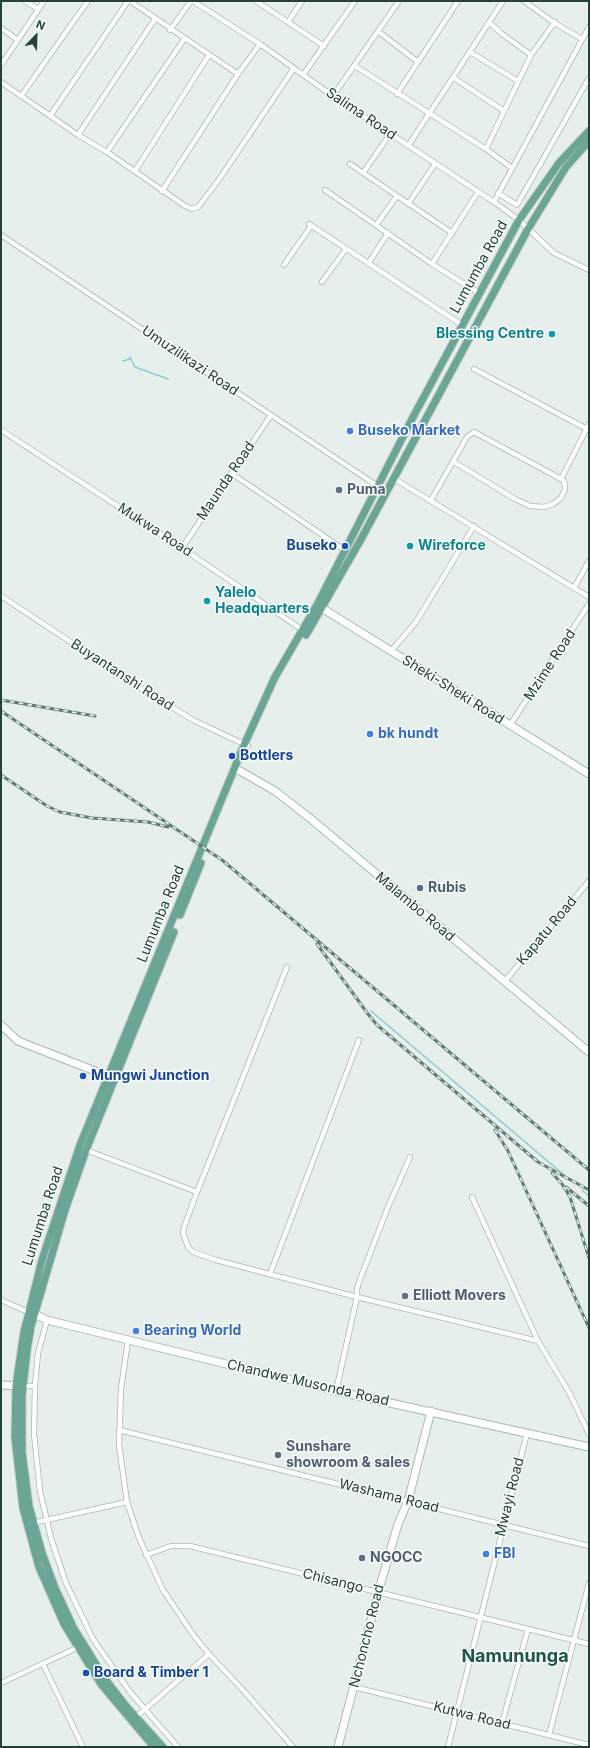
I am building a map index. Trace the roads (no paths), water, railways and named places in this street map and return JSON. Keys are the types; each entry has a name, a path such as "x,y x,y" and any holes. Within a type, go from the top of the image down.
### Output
{"main road":[{"name":"Lumumba Road","path":"320,607 346,551 412,419 519,220 559,163 589,131"},
{"name":"Lumumba Road","path":"154,1747 108,1695 55,1605 39,1567 23,1508 15,1437 19,1386 27,1350 31,1313 42,1260 66,1186 246,746 279,679 393,478 528,229 566,167 589,141"},
{"name":"Lumumba Road","path":"31,1313 64,1210 111,1079"},
{"name":"Lumumba Road","path":"19,1386 22,1452 26,1484 33,1523 54,1588 73,1627 80,1646 136,1717 163,1747"}],"street":[{"path":"26,1 38,10"},
{"path":"1,65 44,1"},
{"path":"21,96 88,1"},
{"path":"50,116 129,1 170,30 185,38 238,74"},
{"path":"170,30 192,1"},
{"name":"Salima Road","path":"192,1 260,44 333,96 494,202 519,220 554,252 589,270"},
{"path":"256,1 324,46"},
{"path":"288,22 302,1"},
{"path":"303,75 355,1"},
{"path":"393,1 395,7"},
{"path":"333,96 379,32 399,1"},
{"path":"408,146 454,78 503,1"},
{"path":"524,1 554,22 582,38"},
{"path":"397,94 455,2"},
{"path":"78,135 155,19"},
{"path":"489,22 502,34 531,55"},
{"path":"486,149 531,55 554,22"},
{"path":"494,202 589,27"},
{"path":"1,28 18,40"},
{"path":"379,32 418,62"},
{"path":"107,152 185,38"},
{"path":"162,191 238,74 260,44"},
{"path":"470,52 518,81"},
{"path":"135,171 209,55"},
{"path":"355,66 486,149 512,168"},
{"path":"1,82 78,135 107,152 162,191 192,209 198,207 218,181 294,68"},
{"path":"454,78 504,111"},
{"path":"498,193 517,205 589,78"},
{"path":"363,173 390,134"},
{"path":"350,164 452,233"},
{"path":"408,204 435,164"},
{"path":"325,190 432,264 480,293"},
{"path":"432,264 478,192"},
{"path":"376,225 397,196"},
{"path":"284,265 310,225 462,325"},
{"path":"368,264 388,233"},
{"name":"Umuzilikazi Road","path":"1,235 379,487"},
{"path":"322,282 346,249"},
{"path":"474,369 588,426 561,479"},
{"name":"Maunda Road","path":"182,548 271,415"},
{"name":"Mukwa Road","path":"1,430 182,548 305,632"},
{"path":"431,500 467,437 474,432 561,479 564,481 565,489 561,498 557,502 544,507 530,506 515,499 454,462"},
{"path":"231,473 346,551"},
{"path":"393,478 589,597"},
{"path":"391,651 416,622 474,526"},
{"path":"574,588 589,562"},
{"name":"Buyantanshi Road","path":"1,596 145,691 193,720 246,746"},
{"name":"Mzime Road","path":"510,725 589,604"},
{"name":"Sheki-Sheki Road","path":"320,607 589,774"},
{"name":"Malambo Road","path":"237,769 275,791 311,819 589,1052"},
{"name":"Kapatu Road","path":"505,981 589,881"},
{"path":"287,967 196,1192 184,1227 184,1240 188,1247 199,1255 357,1297 538,1341"},
{"path":"1,1025 18,1041 111,1079"},
{"path":"1,1031 18,1045 111,1079"},
{"path":"270,1274 359,1040"},
{"path":"86,1150 196,1192"},
{"path":"336,1391 357,1297 358,1282 410,1157"},
{"path":"472,1197 538,1341 569,1392 589,1434"},
{"path":"1,1300 31,1313"},
{"name":"Chandwe Musonda Road","path":"31,1313 47,1320 336,1391 589,1447"},
{"path":"47,1320 38,1354 35,1386 34,1434 36,1463 46,1520 66,1583 84,1623 116,1673 145,1710 178,1747"},
{"path":"128,1340 121,1389 119,1430 121,1459 127,1502 138,1538 163,1590 209,1654 293,1747"},
{"path":"1,1385 35,1386"},
{"name":"Nchoncho Road","path":"338,1747 378,1593 398,1524 408,1501 431,1412"},
{"name":"Washama Road","path":"119,1430 589,1546"},
{"name":"Mwayi Road","path":"448,1747 527,1433"},
{"path":"33,1523 127,1502"},
{"name":"Chisango","path":"146,1555 170,1546 190,1546 589,1644"},
{"path":"549,1735 589,1583"},
{"path":"502,1723 528,1629"},
{"path":"1,1683 80,1646"},
{"path":"136,1717 209,1654"},
{"path":"43,1664 83,1747"},
{"name":"Kutwa Road","path":"354,1687 589,1745"}],"waterway":[{"path":"130,357 135,367 168,379"},
{"path":"123,361 130,359"},
{"path":"371,1011 564,1175"},
{"path":"582,1190 589,1196"}],"railway":[{"path":"1,700 95,716"},
{"path":"1,711 222,860 589,1170"},
{"path":"1,775 47,806 60,812 92,818 148,822 168,827"},
{"path":"317,944 377,1025 538,1162 589,1190"},
{"path":"495,1130 508,1151 589,1328"},
{"path":"552,1173 562,1184 570,1197 589,1258"},
{"path":"566,1187 589,1206"}],"place":[{"name":"Blessing Centre","path":"552,334"},
{"name":"Buseko Market","path":"350,431"},
{"name":"Puma","path":"339,490"},
{"name":"Buseko","path":"345,546"},
{"name":"Wireforce","path":"410,546"},
{"name":"Yalelo Headquarters","path":"207,601"},
{"name":"bk hundt","path":"370,734"},
{"name":"Bottlers","path":"232,756"},
{"name":"Rubis","path":"420,888"},
{"name":"Mungwi Junction","path":"83,1076"},
{"name":"Elliott Movers","path":"405,1296"},
{"name":"Bearing World","path":"136,1331"},
{"name":"Sunshare showroom & sales","path":"278,1455"},
{"name":"FBI","path":"486,1554"},
{"name":"NGOCC","path":"362,1558"},
{"name":"Board & Timber 1","path":"86,1673"}],"district":[{"name":"Namununga","path":"515,1657"}]}
